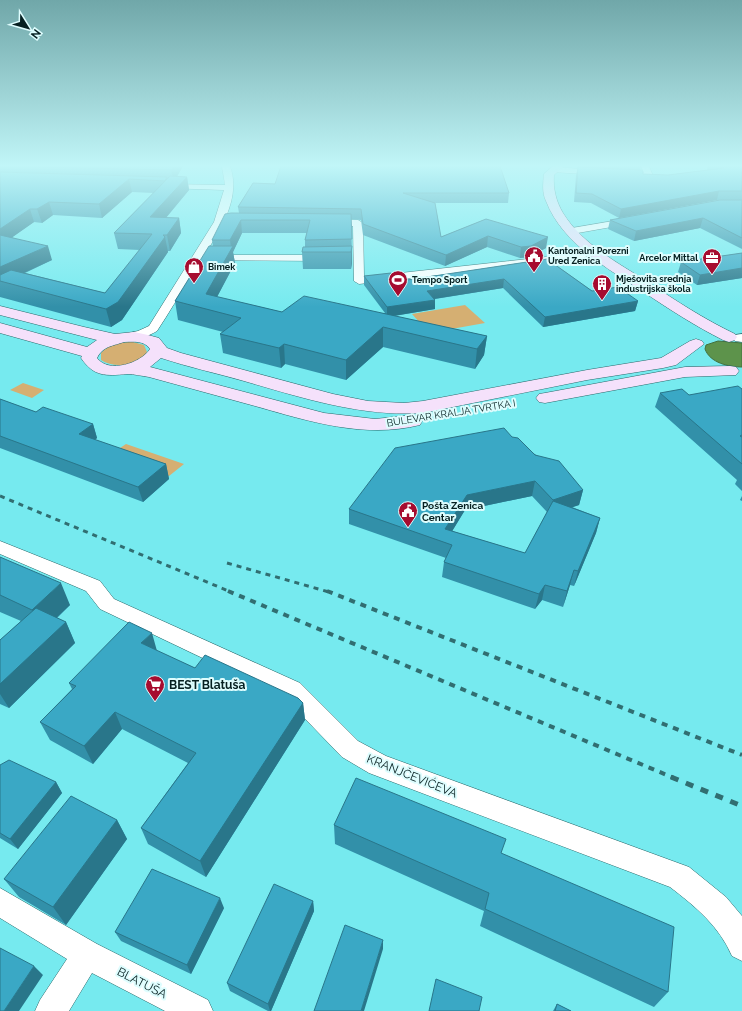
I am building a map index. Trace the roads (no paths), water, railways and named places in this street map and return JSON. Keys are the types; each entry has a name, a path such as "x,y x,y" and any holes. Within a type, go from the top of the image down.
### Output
{"street":[{"path":"0,328 91,353 102,344 142,334 153,328 166,309 197,259 223,222 224,213"},
{"path":"559,213 572,231 606,260 710,328 738,338"},
{"path":"545,216 561,236 582,256 691,336 698,355 706,362 736,372"},
{"path":"572,231 642,218"},
{"path":"320,223 358,223 355,258 359,281 582,256"},
{"path":"197,259 337,258"},
{"path":"157,347 157,339 163,326 166,309"},
{"name":"BULEVAR KRALJA TVRTKA I","path":"0,310 83,332 123,338 145,339 175,357 329,399 371,408 397,410 423,407 587,375 663,363 670,361 691,336 738,338"},
{"name":"BULEVAR KRALJA TVRTKA I","path":"129,369 147,362 157,353 157,347"},
{"name":"BULEVAR KRALJA TVRTKA I","path":"91,353 91,362 101,368 110,370 129,369 150,372 323,419 375,425 408,422 685,372 736,372"},
{"name":"KRANJČEVIĆEVA","path":"0,547 93,586 107,604 292,690 350,749 378,765 679,877 716,904 737,932 742,946"},
{"name":"BLATUŠA","path":"0,902 87,954 197,1011"},
{"path":"51,1011 87,954"}],"railway":[{"path":"0,496 231,592"},
{"path":"227,563 329,592"},
{"path":"228,591 674,778"},
{"path":"327,591 742,755"},
{"path":"671,777 742,806"}],"place":[{"name":"Kantonalni Porezni Ured Zenica","path":"534,273"},
{"name":"Arcelor Mittal","path":"712,275"},
{"name":"Bimek","path":"194,284"},
{"name":"Tempo Sport","path":"398,297"},
{"name":"Mješovita srednja industrijska škola","path":"602,301"},
{"name":"Pošta Zenica Centar","path":"408,528"},
{"name":"BEST Blatuša","path":"155,702"}]}
